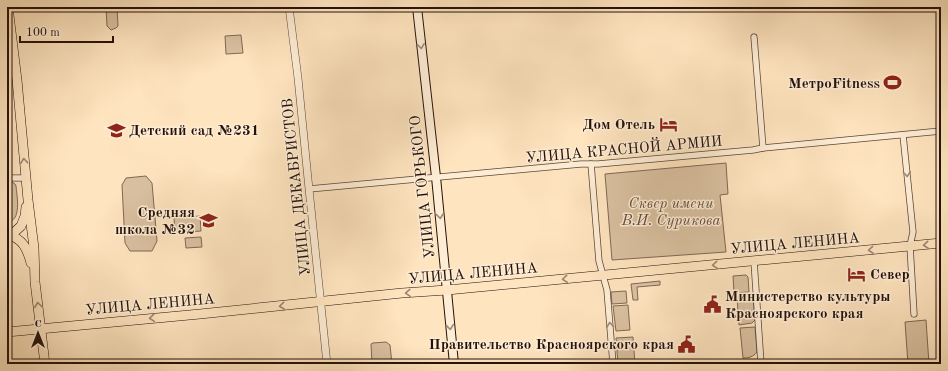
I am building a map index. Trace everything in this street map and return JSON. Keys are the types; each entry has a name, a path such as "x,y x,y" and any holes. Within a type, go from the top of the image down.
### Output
{"main road":[{"path":"8,7 25,178 34,248 35,282 45,364"},
{"path":"9,20 11,7"},
{"name":"УЛИЦА ГОРЬКОГО","path":"416,7 436,177 454,364"},
{"path":"8,236 22,226 28,200"},
{"path":"8,236 18,239 27,250 35,282"},
{"name":"УЛИЦА ЛЕНИНА","path":"7,332 941,243"}],"street":[{"name":"УЛИЦА ДЕКАБРИСТОВ","path":"289,7 298,78 327,364"},
{"path":"754,37 763,148"},
{"name":"УЛИЦА КРАСНОЙ АРМИИ","path":"309,189 753,150 941,131"},
{"path":"904,135 913,232 910,246 914,314"},
{"path":"592,164 599,261 607,290 614,364"},
{"path":"7,178 25,178"},
{"path":"754,261 761,364"}],"green space":[{"path":"106,7 117,7 118,26 111,30 107,26"},
{"path":"241,35 243,53 226,54 225,36"},
{"name":"Сквер имени В.И. Сурикова","path":"726,163 728,194 720,195 726,252 612,260 605,174"},
{"path":"146,176 152,183 157,241 152,251 130,251 125,243 122,185 126,178"},
{"path":"12,182 16,186 18,208 15,218 12,221 7,222 7,183"},
{"path":"200,216 201,231 175,233 174,218"},
{"path":"201,237 202,247 186,248 185,238"},
{"path":"746,275 748,277 749,292 734,293 733,276"},
{"path":"660,281 660,285 637,287 638,300 633,300 631,284"},
{"path":"626,291 627,303 612,304 611,292"},
{"path":"753,296 755,320 752,323 739,325 737,297"},
{"path":"628,305 630,330 616,331 613,306"},
{"path":"926,320 929,364 908,364 905,322"},
{"path":"755,327 757,352 751,357 743,358 740,328"},
{"path":"633,337 635,364 618,364 616,338"},
{"path":"386,342 390,345 392,364 372,364 371,344"}],"place":[{"name":"МетроFitness","path":"893,83"},
{"name":"Дом Отель","path":"668,124"},
{"name":"Детский сад №231","path":"116,130"},
{"name":"Средняя школа №32","path":"208,221"},
{"name":"Север","path":"857,274"},
{"name":"Министерство культуры Красноярского края","path":"712,305"},
{"name":"Правительство Красноярского края","path":"687,344"}]}
